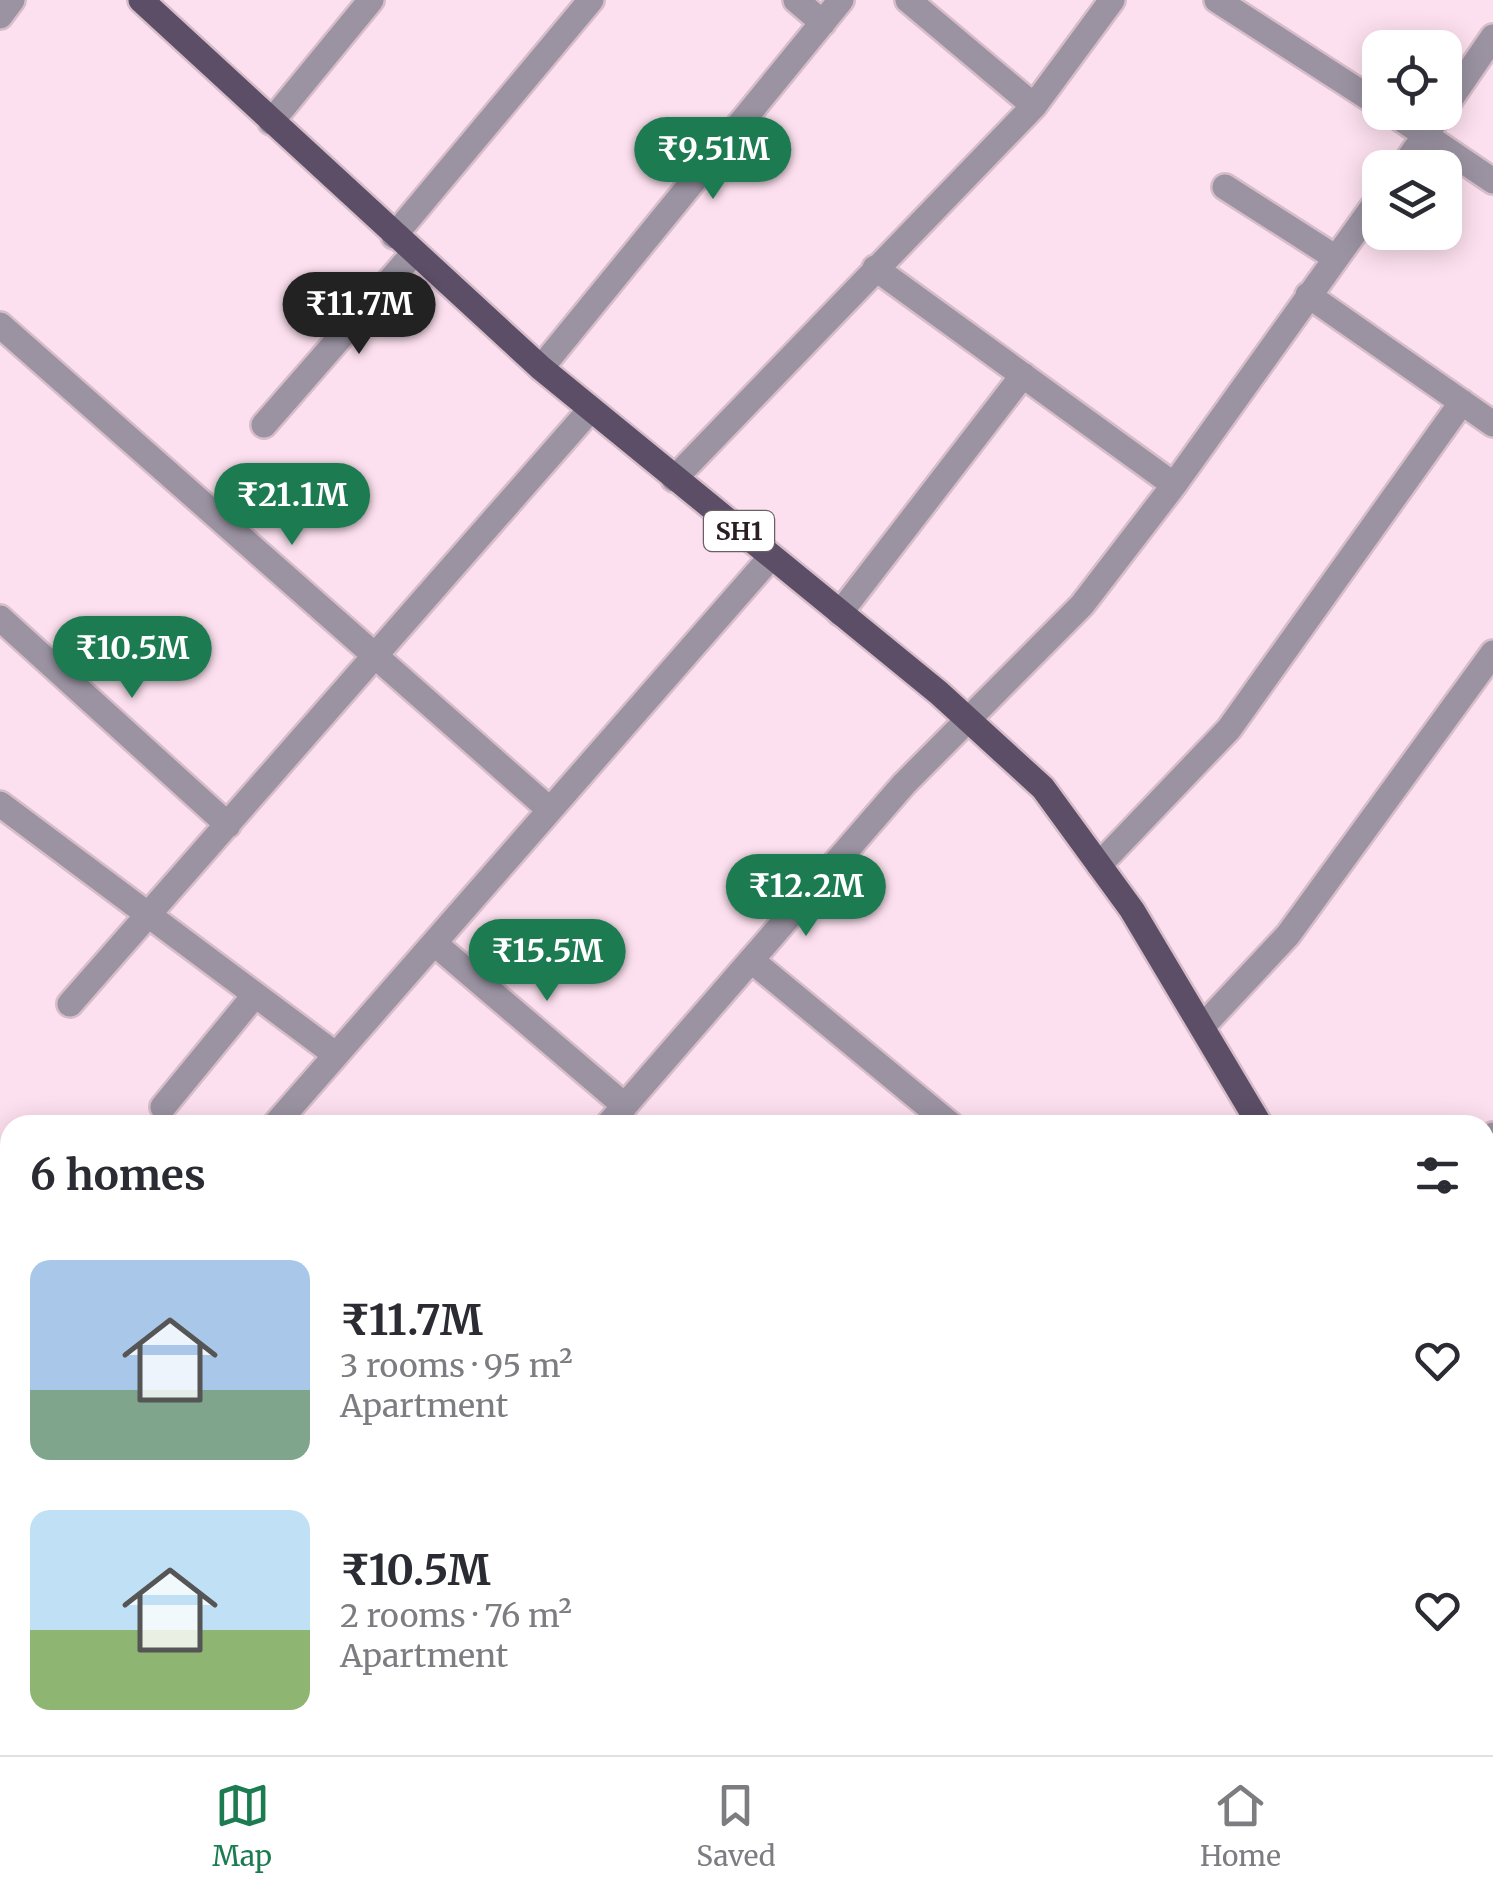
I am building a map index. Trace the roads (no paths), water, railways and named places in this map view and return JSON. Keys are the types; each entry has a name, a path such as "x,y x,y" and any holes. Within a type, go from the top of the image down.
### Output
{"main road":[{"name":"SH1","path":"142,0 541,368 968,720 1042,788 1132,910 1254,1115"}],"street":[{"path":"0,16 12,0"},
{"path":"272,122 371,0"},
{"path":"394,236 591,0"},
{"path":"796,0 822,22"},
{"path":"541,368 841,0"},
{"path":"908,0 1034,106"},
{"path":"674,478 1034,106 1112,0"},
{"path":"1217,0 1362,93"},
{"path":"1462,82 1493,37"},
{"path":"1419,130 1493,181"},
{"path":"1415,150 1429,130"},
{"path":"1224,187 1336,258"},
{"path":"434,943 616,1115 904,784 1082,605 1174,485 1362,222"},
{"path":"264,425 414,254"},
{"path":"876,268 1174,485"},
{"path":"1308,296 1493,424"},
{"path":"0,325 550,810"},
{"path":"840,614 1023,376"},
{"path":"1100,865 1228,729 1462,402"},
{"path":"70,1004 590,410"},
{"path":"284,1115 771,557"},
{"path":"0,618 228,825"},
{"path":"1202,1026 1288,934 1493,653"},
{"path":"0,804 146,917 336,1055"},
{"path":"751,960 939,1115"},
{"path":"164,1107 254,996"}]}
